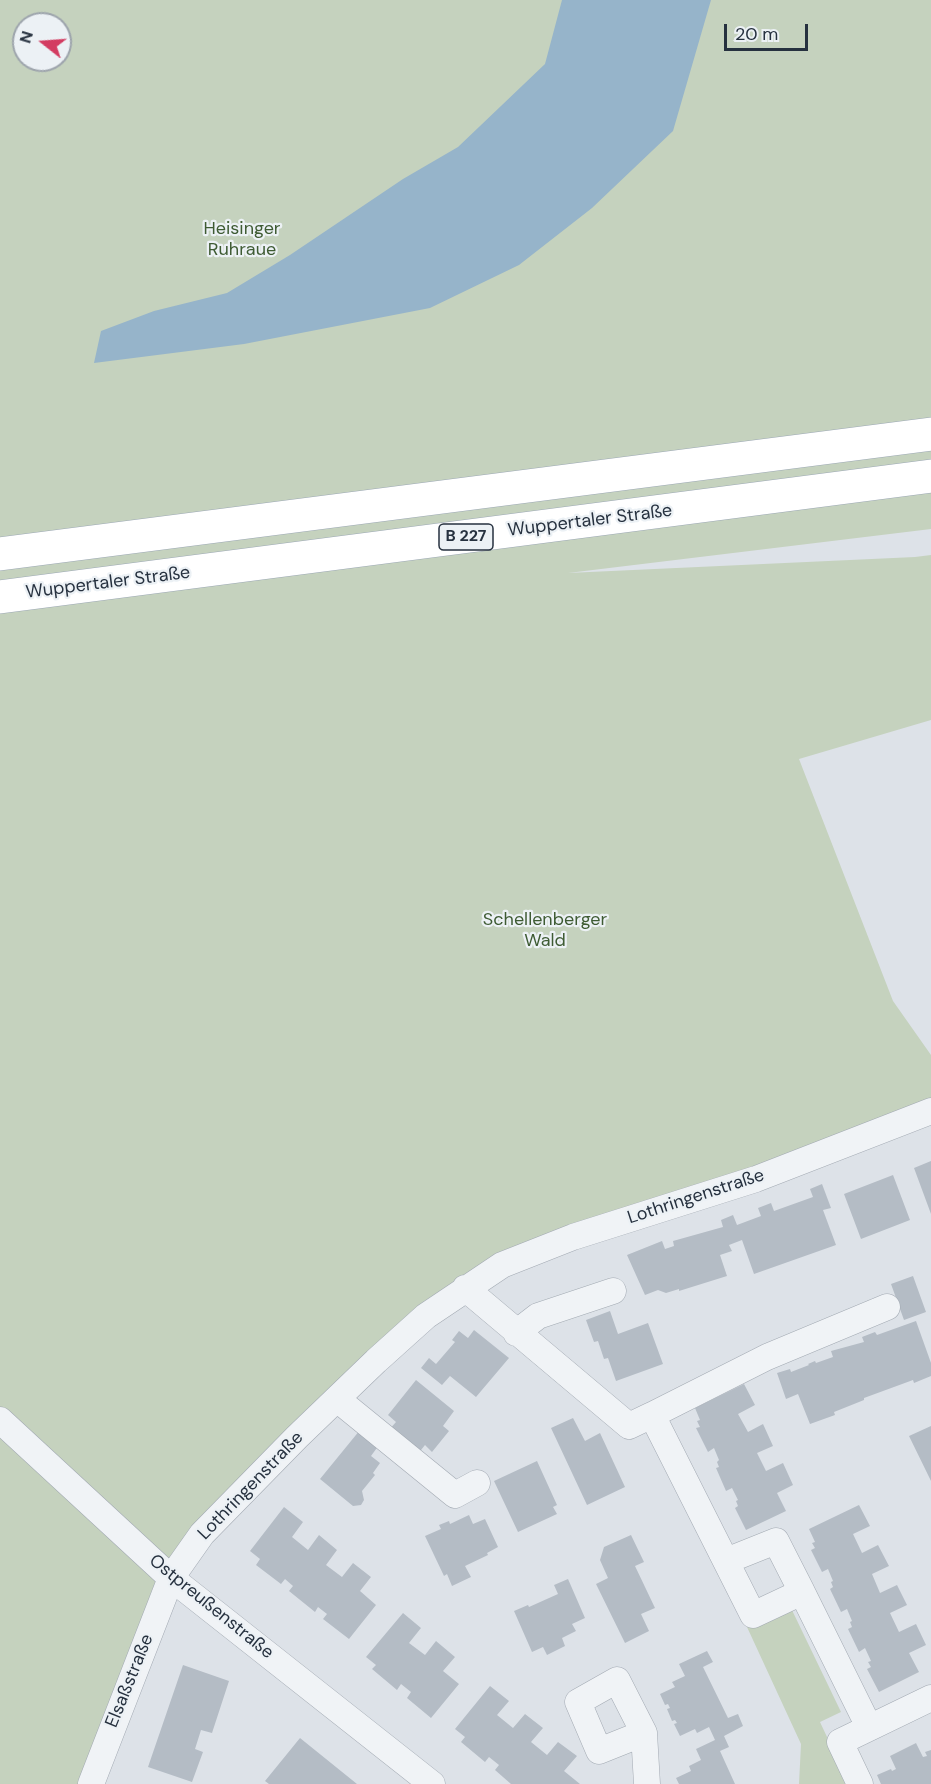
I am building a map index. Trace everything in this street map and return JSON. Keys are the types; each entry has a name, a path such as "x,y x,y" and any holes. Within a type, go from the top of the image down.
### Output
{"main road":[{"name":"B 227","path":"0,554 931,434"},
{"name":"Wuppertaler Straße","path":"0,597 931,476"}],"street":[{"name":"Lothringenstraße","path":"171,1578 202,1534 337,1399 426,1316 502,1265 573,1237 756,1179 931,1111"},
{"path":"465,1288 629,1426 767,1357 887,1307"},
{"path":"516,1333 537,1316 613,1291"},
{"path":"337,1399 455,1495 477,1484"},
{"path":"652,1415 753,1615 802,1592"},
{"name":"Ostpreußenstraße","path":"0,1420 171,1578 432,1784"},
{"path":"726,1561 776,1541 869,1727"},
{"name":"Elsaßstraße","path":"91,1784 171,1578"},
{"path":"860,1784 840,1742 931,1698"},
{"path":"644,1733 647,1784"}],"green space":[{"path":"0,0 931,0 931,529 568,573 931,555 931,720 799,759 893,1001 931,1055 931,1104 504,1260 225,1502 84,1784 0,1784"},
{"path":"790,1606 841,1712 820,1722 849,1784 799,1784 801,1744 747,1627"}],"water":[{"path":"562,0 711,0 673,131 592,208 519,265 430,308 244,344 94,363 101,331 154,311 227,293 290,255 403,179 458,147 545,64"}],"building":[{"path":"931,1161 931,1214 914,1168"},
{"path":"893,1175 910,1220 861,1239 844,1194"},
{"path":"822,1184 831,1208 823,1210 836,1245 754,1274 742,1240 729,1245 732,1251 720,1255 727,1276 679,1291 679,1289 666,1293 658,1290 645,1295 627,1255 662,1241 665,1249 674,1246 673,1241 723,1227 721,1220 733,1215 737,1225 761,1216 758,1208 771,1203 774,1211 813,1197 810,1189"},
{"path":"913,1276 926,1312 904,1320 891,1284"},
{"path":"610,1311 618,1334 648,1323 663,1364 616,1381 608,1358 604,1359 598,1341 594,1342 586,1320"},
{"path":"916,1321 931,1363 931,1376 914,1383 913,1380 864,1398 864,1400 834,1412 835,1415 810,1424 798,1394 786,1399 777,1373 790,1369 791,1372 815,1361 816,1363 833,1357 831,1351 864,1342 862,1337 875,1332 877,1335"},
{"path":"474,1330 509,1358 476,1397 450,1376 442,1385 421,1368 429,1358 436,1364 455,1342 452,1340 459,1331 468,1338"},
{"path":"416,1380 454,1411 443,1426 449,1431 432,1452 425,1445 417,1455 388,1431 396,1422 388,1415"},
{"path":"744,1384 755,1405 738,1414 748,1432 763,1424 773,1446 757,1453 766,1471 783,1463 793,1485 777,1493 786,1511 746,1530 735,1508 738,1506 736,1501 738,1500 732,1488 726,1491 716,1468 719,1467 717,1462 719,1460 714,1448 708,1452 696,1428 700,1427 697,1421 700,1420 695,1408"},
{"path":"573,1418 585,1441 600,1433 625,1487 587,1505 551,1428"},
{"path":"931,1426 931,1481 909,1436"},
{"path":"360,1430 379,1445 371,1456 380,1463 373,1473 375,1475 362,1491 364,1500 361,1505 353,1506 320,1479"},
{"path":"537,1461 557,1505 553,1507 557,1514 518,1532 494,1481"},
{"path":"859,1505 870,1526 853,1534 862,1553 878,1545 889,1566 872,1574 880,1593 897,1585 907,1605 890,1613 899,1632 916,1624 926,1645 909,1653 919,1672 879,1692 867,1669 871,1667 868,1662 871,1661 865,1648 859,1652 848,1629 852,1627 850,1622 852,1621 847,1609 841,1612 830,1589 833,1587 831,1582 833,1581 828,1569 822,1572 811,1550 815,1548 812,1543 815,1542 809,1529"},
{"path":"284,1507 303,1522 292,1537 308,1550 319,1535 337,1550 326,1565 342,1577 353,1563 371,1577 360,1591 376,1605 349,1639 323,1619 327,1614 318,1607 315,1612 289,1591 293,1586 285,1579 281,1584 256,1565 260,1559 250,1551"},
{"path":"469,1515 473,1524 485,1519 498,1547 487,1553 488,1555 465,1566 471,1577 452,1586 447,1574 444,1576 425,1536 441,1529 439,1525 449,1521 450,1524"},
{"path":"631,1535 644,1562 635,1566 655,1608 641,1614 649,1631 625,1643 596,1584 608,1578 600,1560 604,1547"},
{"path":"568,1579 585,1618 572,1624 576,1631 562,1638 565,1646 547,1655 543,1647 532,1652 514,1611 558,1594 554,1585"},
{"path":"403,1613 421,1628 409,1643 425,1655 436,1641 455,1657 443,1671 459,1684 431,1718 407,1698 411,1692 401,1684 397,1690 372,1669 376,1665 366,1657"},
{"path":"707,1651 713,1662 703,1667 728,1718 738,1714 743,1726 724,1736 729,1747 720,1751 735,1784 679,1784 676,1778 691,1771 689,1766 701,1760 696,1749 715,1740 709,1727 697,1733 695,1729 680,1736 674,1724 677,1723 675,1720 672,1721 667,1709 670,1708 668,1704 665,1705 660,1694 675,1687 672,1682 685,1676 679,1664"},
{"path":"183,1665 229,1681 212,1733 201,1730 195,1749 203,1752 192,1782 148,1767"},
{"path":"490,1686 509,1701 497,1715 513,1728 525,1714 543,1728 531,1742 547,1755 558,1742 577,1756 564,1771 580,1784 511,1784 495,1770 499,1765 489,1757 485,1762 461,1742 465,1737 455,1729"},
{"path":"300,1738 357,1784 269,1784 265,1781"},
{"path":"916,1743 923,1757 927,1756 925,1752 931,1750 931,1784 881,1784 877,1775 896,1769 890,1756"}],"park label":[{"name":"Heisinger Ruhraue","path":"242,239"},
{"name":"Schellenberger Wald","path":"545,930"}]}
